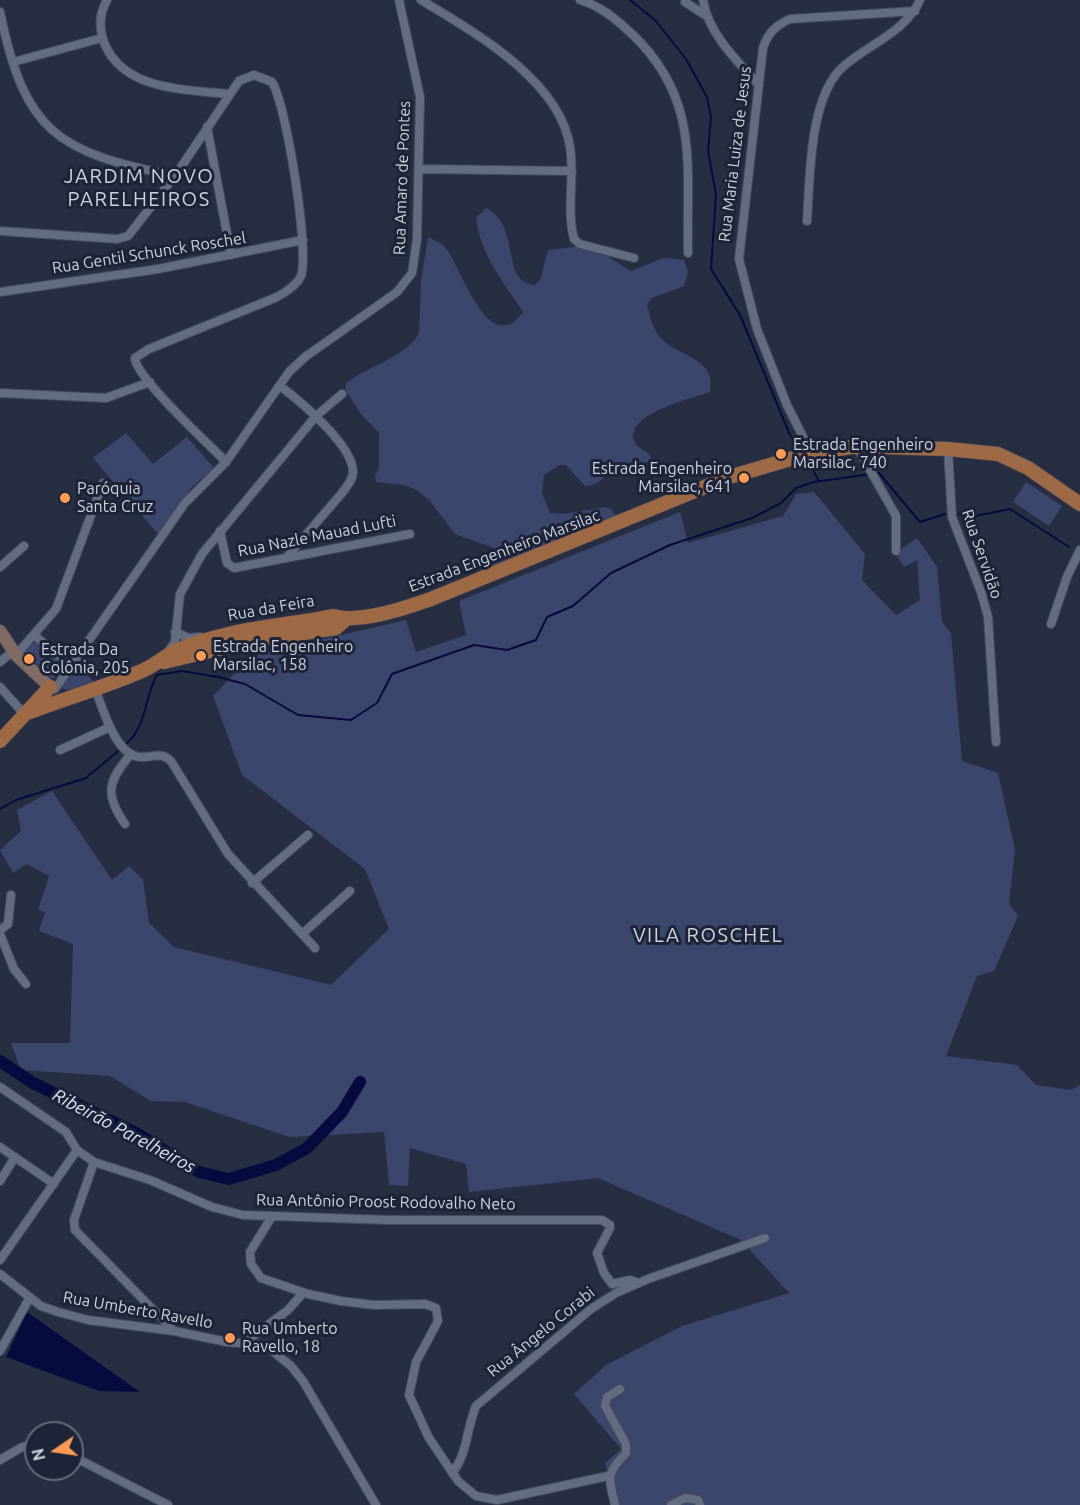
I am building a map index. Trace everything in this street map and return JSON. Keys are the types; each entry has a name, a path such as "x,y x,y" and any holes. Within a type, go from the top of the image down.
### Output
{"main road":[{"name":"Estrada Engenheiro Marsilac","path":"29,713 158,663 186,645 333,616 348,619 399,609 431,599 729,477 811,453 857,447 948,448 998,454 1014,460 1080,504"},
{"path":"0,631 15,653 53,688 90,691"},
{"path":"0,741 53,688"}],"street":[{"path":"107,0 101,16 102,38 110,55 122,68 146,82 177,89 228,94"},
{"name":"Rua Amaro de Pontes","path":"53,688 185,503 226,462 290,372 305,357 382,304 407,283 416,260 420,97 399,0"},
{"path":"422,0 484,39 529,76 553,108 567,134 572,171 571,221 574,239 580,244 634,258"},
{"path":"580,0 597,7 619,22 652,54 670,82 688,150 688,253"},
{"path":"703,0 705,15 712,28 759,85"},
{"path":"807,221 819,111 824,92 844,65 898,27 915,11 920,0"},
{"path":"685,2 705,15"},
{"name":"Rua Maria Luiza de Jesus","path":"811,453 787,405 757,328 739,260 762,48 767,36 777,25 804,17 915,11"},
{"path":"0,12 13,62 26,98 60,138 120,165 175,176"},
{"path":"13,62 102,38"},
{"path":"0,231 123,238 128,236 175,176 228,94 247,76 267,78 278,91 303,240 301,276 286,292 241,314 149,350 135,358 138,368 150,382 226,462"},
{"path":"207,127 231,255"},
{"path":"419,169 572,171"},
{"name":"Rua Gentil Schunck Roschel","path":"0,292 231,255 303,240"},
{"path":"0,393 106,398 150,382"},
{"path":"280,386 316,416 346,454 351,463 352,476 342,493 286,558"},
{"path":"186,645 177,607 188,576 220,531 316,416 342,394"},
{"path":"857,447 896,516 896,551"},
{"name":"Rua Servidão","path":"948,448 952,517 981,592 988,617 996,742"},
{"path":"0,662 15,653 34,635 60,599 103,483"},
{"name":"Rua Nazle Mauad Lufti","path":"220,531 225,556 230,566 240,567 410,534"},
{"path":"0,567 24,546"},
{"path":"1051,624 1066,577 1080,550"},
{"path":"34,635 69,665"},
{"path":"0,687 29,713"},
{"path":"90,691 122,746 131,754 140,757 161,755 171,761 221,844 252,883 315,948"},
{"path":"60,750 110,727"},
{"path":"126,824 113,800 111,785 115,773 131,754"},
{"path":"252,883 308,835"},
{"path":"302,934 350,891"},
{"path":"11,895 8,924 0,932 9,961 26,984"},
{"name":"Rua Antônio Proost Rodovalho Neto","path":"0,1088 66,1132 77,1150 94,1162 150,1180 212,1207 243,1215 271,1218 389,1221 602,1220 610,1225 597,1253 603,1273 612,1284 630,1280 639,1283"},
{"path":"0,1147 54,1184"},
{"path":"0,1260 77,1150"},
{"path":"0,1181 15,1157"},
{"path":"94,1162 74,1220 75,1230 174,1331"},
{"path":"271,1218 251,1248 251,1264 261,1278 303,1293 356,1304 425,1304 436,1308 438,1321 416,1362 409,1395 429,1438 452,1473 476,1496 497,1500 608,1476"},
{"name":"Rua Ângelo Corabi","path":"452,1473 462,1457 470,1419 476,1406 598,1304 639,1283 765,1238"},
{"name":"Rua Umberto Ravello","path":"0,1274 30,1297 58,1312 88,1320 174,1331 227,1342 265,1345 291,1366 376,1505"},
{"path":"245,1342 288,1310 303,1293"},
{"path":"0,1351 30,1297"},
{"path":"615,1505 608,1476 613,1466 626,1453 626,1444 605,1406 607,1397 620,1389"},
{"path":"0,1460 24,1446"},
{"path":"84,1462 168,1505"},
{"path":"671,1505 685,1498 698,1500 700,1505"}],"shaded area":[{"path":"486,208 497,217 504,228 517,275 524,282 535,285 540,280 548,250 589,245 631,271 663,258 684,260 688,272 684,286 652,298 647,304 659,336 666,343 701,364 708,371 711,380 710,392 662,408 640,422 634,431 634,440 651,456 644,464 615,470 590,486 585,486 566,465 559,465 544,475 542,493 550,513 564,514 606,507 616,516 538,547 535,553 473,575 491,562 494,548 455,534 429,500 417,490 404,485 376,482 375,475 379,469 379,433 361,414 345,390 346,383 406,348 419,333 421,282 428,237 447,250 468,290 488,318 499,325 511,324 523,312 494,268 482,244 476,218"},
{"path":"126,433 153,464 187,437 214,468 193,486 158,534 93,458"},
{"path":"1026,482 1062,506 1049,526 1013,502"},
{"path":"814,492 865,554 862,580 896,615 920,600 917,560 904,567 895,553 917,538 937,567 942,622 951,633 962,761 998,773 1015,850 1009,903 1018,916 994,971 977,976 946,1056 1017,1065 1036,1085 1071,1090 1080,1085 1080,1505 616,1505 605,1463 621,1449 574,1394 606,1365 682,1326 789,1293 741,1240 598,1178 469,1192 466,1164 410,1148 408,1186 389,1185 384,1132 289,1137 185,1102 151,1101 110,1076 21,1070 11,1043 70,1043 73,944 39,931 45,912 38,910 49,876 27,864 13,873 0,850 21,831 17,810 52,791 112,880 129,866 143,879 149,923 174,947 331,985 389,929 365,869 242,775 213,696 251,656 406,620 416,652 466,635 459,601 680,512 688,543 783,516 796,494"},
{"path":"36,641 63,663 64,666 53,679 25,654 25,651"},
{"path":"77,663 97,686 66,690 60,686"},
{"path":"27,1312 140,1392 99,1391 6,1357"}],"waterway":[{"path":"630,0 655,20 686,59 707,97 711,117 708,151 716,195 711,269 740,315 790,435 799,447"},
{"path":"810,465 819,481"},
{"path":"876,473 879,473 920,522 945,514"},
{"path":"127,743 142,720 157,675 182,671 245,684 298,715 351,720 377,703 392,674 474,645 507,650 536,640 547,617 573,606 611,573 670,545 752,518 781,503 796,488 814,482 871,474"},
{"path":"959,514 975,516 1010,509 1069,547"},
{"path":"0,809 16,800 86,778 118,751"},
{"name":"Ribeirão Parelheiros","path":"0,1061 33,1083 138,1134 199,1172 229,1179 276,1165 307,1148 342,1112 360,1082"}],"place":[{"name":"Estrada Engenheiro Marsilac, 740","path":"781,454"},
{"name":"Estrada Engenheiro Marsilac, 641","path":"744,478"},
{"name":"Paróquia Santa Cruz","path":"65,498"},
{"name":"Estrada Engenheiro Marsilac, 158","path":"201,656"},
{"name":"Estrada Da Colônia, 205","path":"29,659"},
{"name":"Rua Umberto Ravello, 18","path":"230,1338"}],"district":[{"name":"JARDIM NOVO PARELHEIROS","path":"139,188"},
{"name":"VILA ROSCHEL","path":"708,935"}]}
